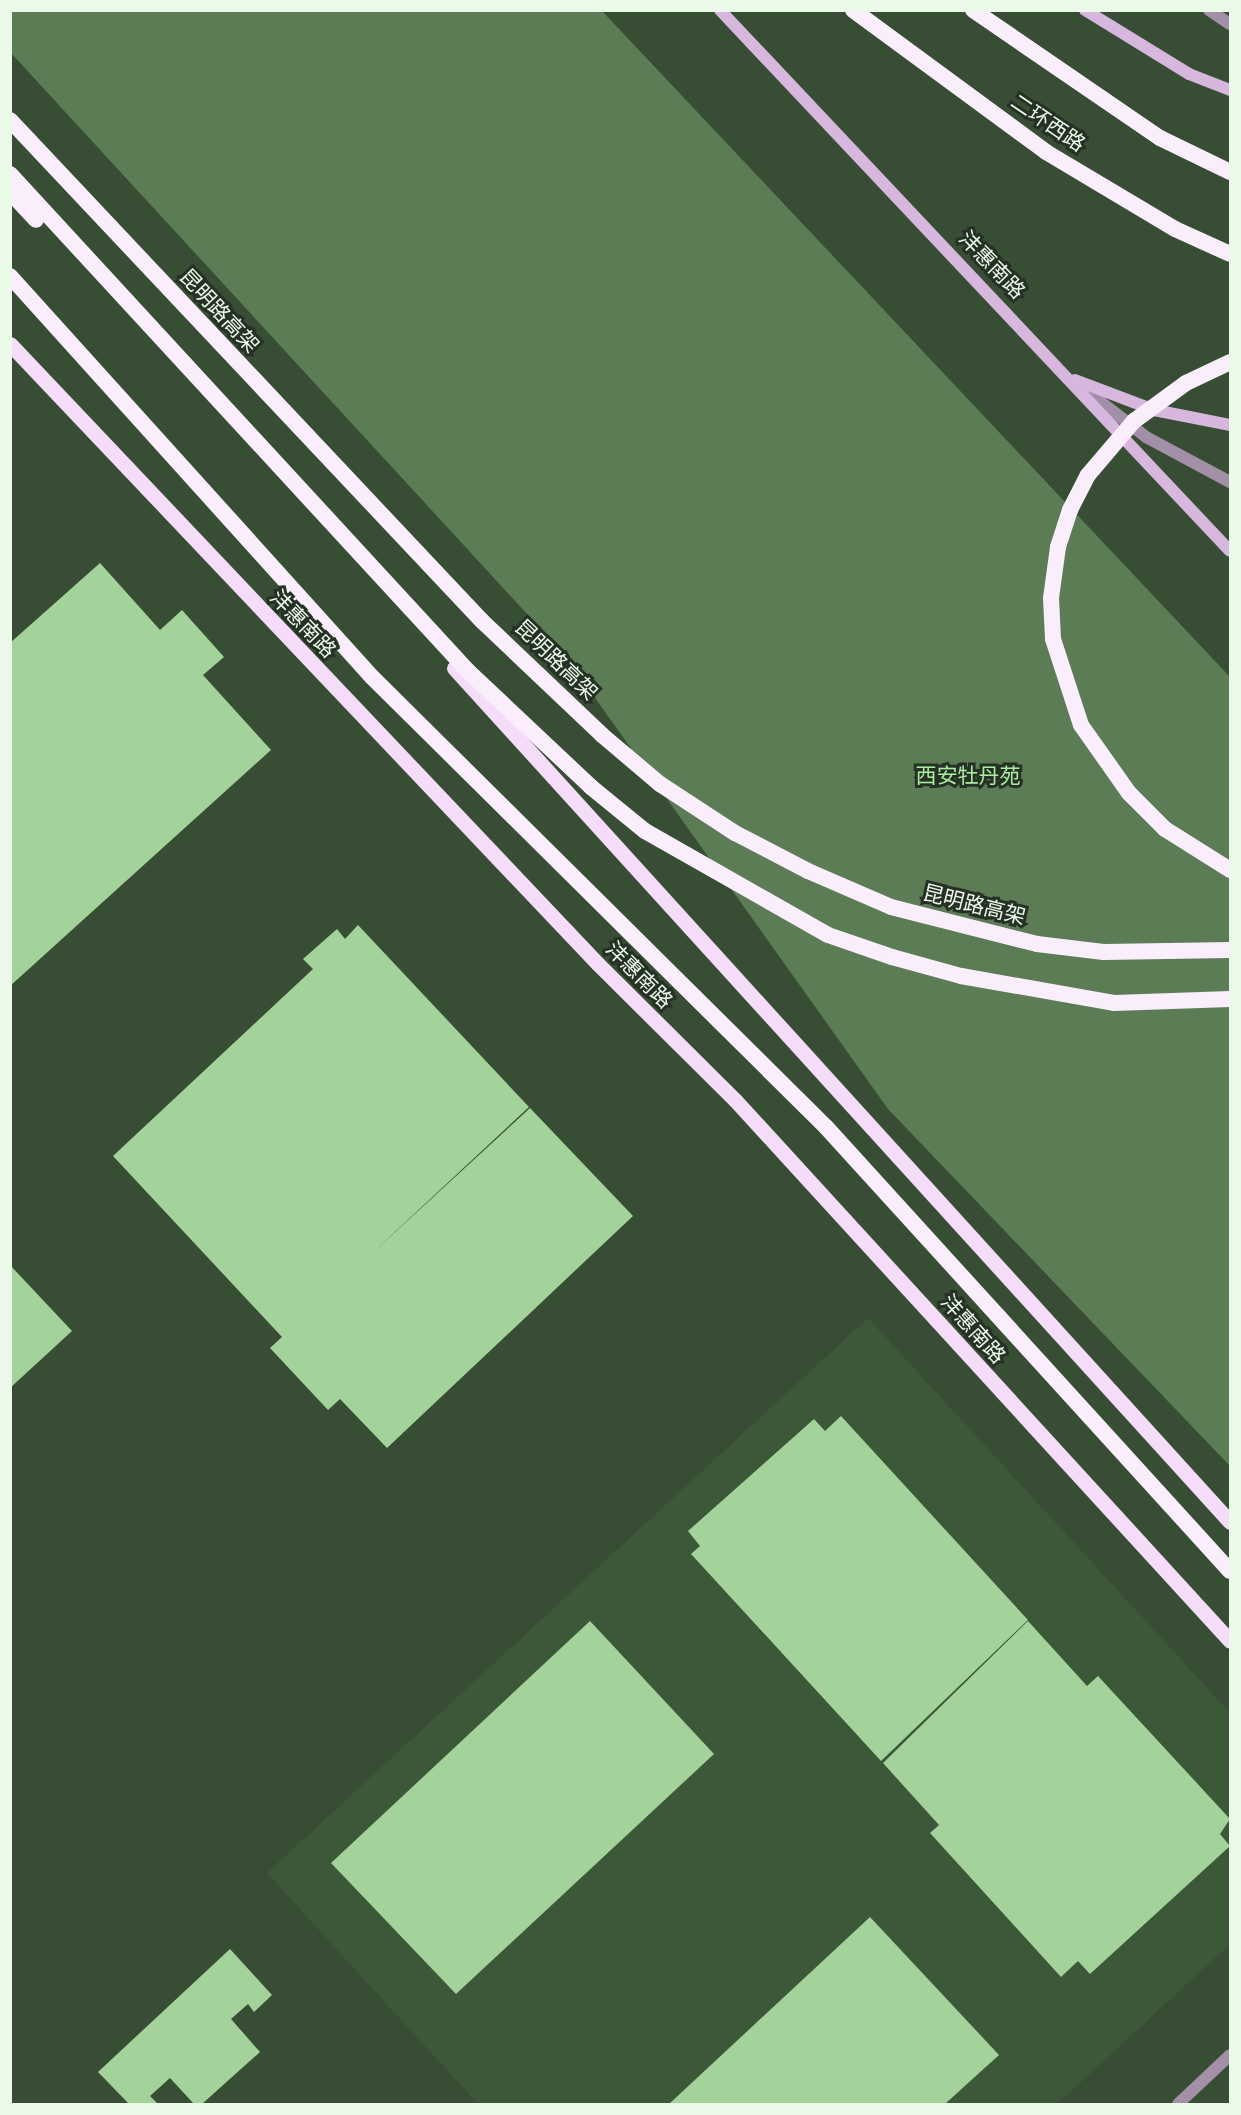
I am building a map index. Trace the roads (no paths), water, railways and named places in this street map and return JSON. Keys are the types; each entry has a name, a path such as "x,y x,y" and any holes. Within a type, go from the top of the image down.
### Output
{"highway":[{"name":"二环西路","path":"853,10 1046,152 1175,229 1230,254"},
{"path":"973,10 1160,138 1230,172"},
{"name":"昆明路高架","path":"10,120 482,621 660,784 735,833 808,871 891,907 1048,945 1104,952 1230,950"},
{"path":"10,174 468,670 591,787 645,831 828,935 892,957 962,976 1114,1003 1230,999"},
{"path":"10,192 454,668"},
{"path":"10,276 372,677 826,1127 1230,1571"},
{"path":"1230,362 1156,403 1111,445 1088,475 1070,510 1058,547 1051,598 1053,639 1063,679 1081,725 1102,758 1165,829 1230,870"}],"main road":[{"name":"沣惠南路","path":"720,10 1071,379 1230,551"},
{"path":"1084,10 1189,74 1230,90"},
{"name":"沣惠南路","path":"10,345 598,964 735,1100 1230,1641"},
{"path":"1071,379 1154,410 1230,425"},
{"path":"454,668 1230,1522"}],"street":[{"path":"1209,10 1230,24"},
{"path":"1071,379 1146,437 1230,482"},
{"path":"1178,2104 1230,2055"}],"park label":[{"name":"西安牡丹苑","path":"968,776"}]}
